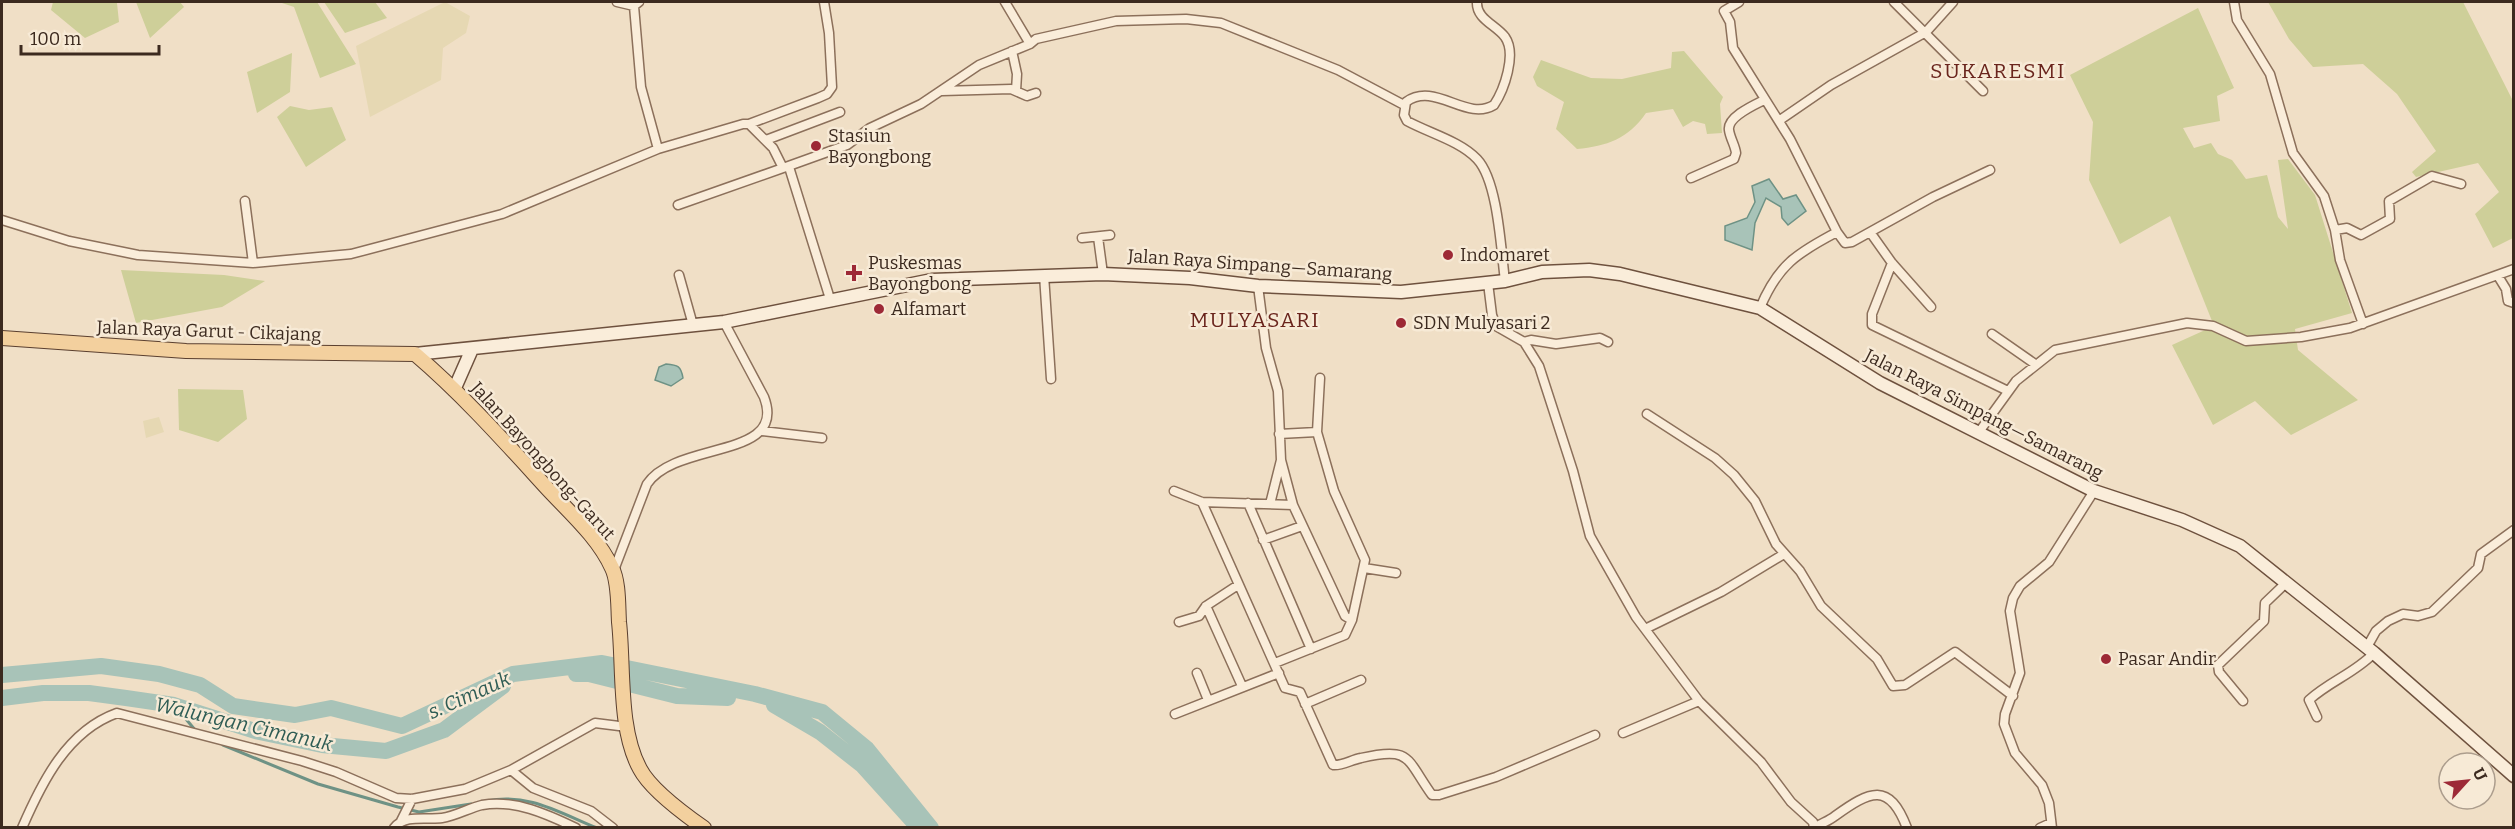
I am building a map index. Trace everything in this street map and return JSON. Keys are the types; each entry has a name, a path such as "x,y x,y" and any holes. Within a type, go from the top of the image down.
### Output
{"main road":[{"name":"Jalan Raya Simpang—Samarang","path":"415,354 724,322 932,280 1044,275 1145,275 1258,286 1401,292 1505,281 1542,272 1604,271 1761,308 1781,318 1862,374 2094,491 2216,534 2240,546 2371,650 2514,776"},
{"name":"Jalan Raya Garut - Cikajang","path":"2,338 186,351 415,354"},
{"path":"454,390 472,349"},
{"name":"Jalan Bayongbong-Garut","path":"415,354 454,390 578,520 614,570 627,727 641,772 681,812 704,828"}],"street":[{"path":"617,2 637,4 639,78 658,149"},
{"path":"2,220 100,249 138,255 253,263 370,251 428,236 502,214 658,149 749,124 827,94 832,87 829,33 824,2"},
{"path":"1005,2 1030,45"},
{"path":"1404,105 1413,98 1422,96 1436,97 1477,110 1494,105 1500,96 1509,51 1505,37 1480,15 1477,2"},
{"path":"1739,2 1724,11 1731,25 1731,42 1764,100 1780,120 1843,241 1848,243 1933,197 1990,170"},
{"path":"1894,2 1983,90"},
{"path":"1780,120 1831,85 1926,32 1953,2"},
{"path":"2234,2 2237,20 2270,74 2293,153 2324,195 2335,230 2340,260 2363,324"},
{"path":"678,205 847,145 870,128 942,91 980,65 1030,45 1036,39 1116,21 1186,19 1221,23 1338,70 1404,105"},
{"path":"1012,51 1016,68 1016,91"},
{"path":"942,91 1016,91 1027,96 1036,93"},
{"path":"1691,178 1734,159 1736,151 1728,129 1730,124 1764,100"},
{"path":"1404,105 1404,115 1407,121 1468,152 1485,169 1497,223 1505,281"},
{"path":"766,140 840,112"},
{"path":"749,124 766,140 786,168 831,302"},
{"path":"2335,230 2347,228 2361,235 2380,226 2390,219 2390,201 2432,176 2461,184"},
{"path":"245,201 253,263"},
{"path":"1761,308 1769,286 1792,258 1837,232"},
{"path":"1870,232 1892,263 1931,307"},
{"path":"1082,238 1110,235"},
{"path":"1098,237 1103,274"},
{"path":"1892,263 1876,304 1872,325 2008,391"},
{"path":"1979,432 2008,391 2035,364 2055,350 2187,323 2213,326 2246,341 2301,337 2363,324 2514,269"},
{"path":"679,275 693,325"},
{"path":"1044,275 1051,379"},
{"path":"2498,276 2506,289 2508,301 2514,303"},
{"path":"1488,283 1492,315 1496,326 1524,342 1539,366 1573,471 1590,536 1645,629 1680,673 1698,701 1761,762 1791,802 1813,822 1814,828 1857,800 1872,794 1884,795 1893,800 1907,828"},
{"path":"1258,286 1266,348 1278,391 1281,460 1293,506 1345,616 1352,620"},
{"path":"614,570 623,552 647,484 660,469 689,457 741,443 762,431 769,418 769,410 724,322"},
{"path":"1992,334 2035,364"},
{"path":"1524,342 1531,340 1556,344 1600,338 1608,342"},
{"path":"1275,663 1345,635 1352,620 1364,568 1365,560 1334,491 1317,432 1320,378"},
{"path":"1647,414 1714,458 1734,475 1755,501 1784,554 1800,570 1821,606 1877,659 1893,686 1905,685 1955,652 2013,696"},
{"path":"762,431 822,438"},
{"path":"1279,434 1317,432"},
{"path":"1270,504 1281,460"},
{"path":"1174,490 1202,502 1293,506"},
{"path":"2040,828 2051,825 2049,803 2042,785 2015,753 2007,737 2005,714 2020,673 2010,611 2013,598 2020,586 2049,562 2094,491"},
{"path":"1202,502 1285,688 1300,692 1333,765 1374,755 1398,754 1414,764 1435,796 1496,777 1594,735"},
{"path":"1248,503 1311,649"},
{"path":"1263,540 1302,526"},
{"path":"2317,717 2309,699 2334,680 2356,671 2371,650 2376,631 2388,621 2403,614 2418,616 2432,612 2478,568 2481,554 2514,530"},
{"path":"1645,629 1721,592 1784,554"},
{"path":"1364,568 1396,573"},
{"path":"2243,701 2219,672 2218,665 2264,621 2265,603 2287,582"},
{"path":"1179,622 1199,616 1206,606 1238,585"},
{"path":"1206,606 1242,686"},
{"path":"1197,673 1208,700"},
{"path":"1175,714 1278,673"},
{"path":"1305,704 1361,680"},
{"path":"1623,732 1698,701"},
{"path":"22,828 39,789 62,752 107,717 117,713 302,761 336,772 388,795 411,801 465,789 512,770 596,723 627,727"},
{"path":"512,770 533,788 591,811 613,828"},
{"path":"400,821 411,801"},
{"path":"400,821 441,818 501,802 538,812 576,828"}],"shaded area":[{"path":"445,2 470,16 466,33 443,48 441,80 370,117 356,46"},
{"path":"1769,179 1783,199 1796,195 1806,211 1788,225 1782,218 1781,207 1766,198 1755,223 1752,250 1725,240 1725,226 1747,218 1755,202 1752,186"},
{"path":"666,364 678,367 683,378 671,386 655,380 659,367"},
{"path":"159,417 164,432 146,438 143,421"}],"green space":[{"path":"53,2 117,3 119,22 85,38 51,10"},
{"path":"136,2 180,2 184,7 150,38"},
{"path":"279,2 317,2 356,64 320,78 294,7"},
{"path":"324,2 375,2 387,18 345,33"},
{"path":"2268,2 2463,2 2513,101 2513,238 2493,248 2475,214 2499,192 2478,163 2416,177 2412,172 2436,151 2397,94 2363,64 2313,67 2289,39"},
{"path":"2198,8 2234,88 2217,96 2220,121 2183,128 2194,148 2211,143 2218,154 2232,160 2246,179 2267,175 2278,217 2288,229 2278,160 2288,159 2315,195 2352,313 2295,329 2298,350 2358,400 2291,435 2255,401 2213,425 2172,345 2214,326 2170,216 2120,244 2089,180 2093,122 2070,75"},
{"path":"1684,51 1723,97 1720,104 1722,133 1707,134 1705,124 1693,121 1683,127 1673,109 1646,113 1632,129 1616,140 1577,149 1556,129 1564,102 1537,86 1533,77 1541,60 1591,78 1622,79 1671,68 1672,52"},
{"path":"292,53 290,92 257,113 247,72"},
{"path":"290,106 309,110 332,107 346,140 306,167 277,117"},
{"path":"121,270 224,275 265,281 222,307 136,323"},
{"path":"178,389 243,390 247,419 218,442 179,430"}],"waterway":[{"name":"s. Cimauk","path":"2,675 101,666 159,674 200,685 233,706 295,715 331,708 402,726 513,674 602,663 755,694 822,712 867,749 931,828"},
{"name":"Walungan Cimanuk","path":"576,674 589,674 677,696 728,698"},
{"name":"Walungan Cimanuk","path":"2,698 43,693 89,693 126,698 174,705 255,731 322,745 386,751 444,730 503,686"},
{"path":"174,705 196,731"},
{"name":"Walungan Cimanuk","path":"774,705 820,732 862,765 919,828"},
{"path":"223,745 318,784 419,812 471,804"},
{"path":"487,801 516,799 530,802 556,810 597,828"}],"place":[{"name":"Stasiun Bayongbong","path":"816,146"},
{"name":"Indomaret","path":"1448,255"},
{"name":"Puskesmas Bayongbong","path":"854,273"},
{"name":"Alfamart","path":"879,309"},
{"name":"SDN Mulyasari 2","path":"1401,323"},
{"name":"Pasar Andir","path":"2106,659"}],"district":[{"name":"SUKARESMI","path":"1998,71"},
{"name":"MULYASARI","path":"1255,320"}]}
